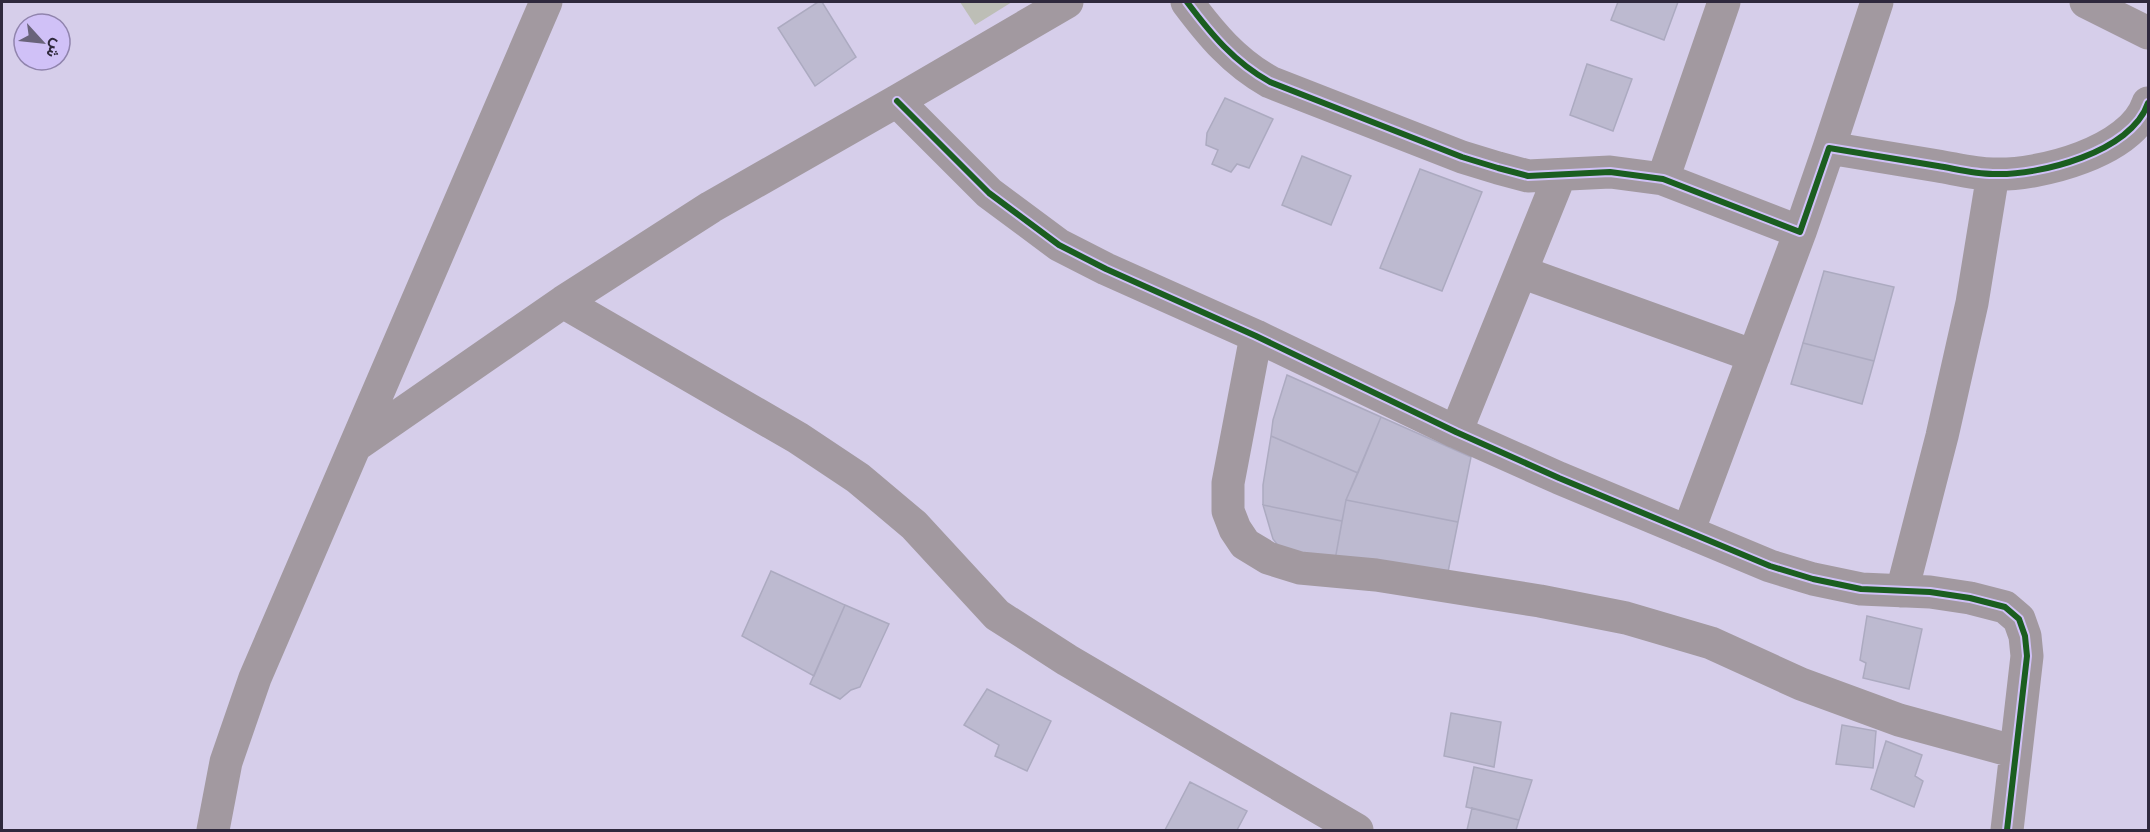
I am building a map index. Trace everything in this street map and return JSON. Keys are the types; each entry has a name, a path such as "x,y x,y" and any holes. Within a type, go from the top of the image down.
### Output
{"street":[{"path":"213,831 226,762 255,678 546,2"},
{"path":"355,446 563,302 711,207 1067,2"},
{"path":"1187,2 1213,36 1250,71 1270,82 1462,157 1528,176 1610,172 1663,179 1800,232"},
{"path":"1663,179 1724,2"},
{"path":"1688,532 1800,232 1877,2"},
{"path":"2086,2 2148,33"},
{"path":"897,101 989,193 1059,246 1256,336 1456,432 1559,478 1770,566 1813,579 1861,589 1930,592 1970,598 2005,607 2019,619 2025,636 2027,656 2007,831"},
{"path":"1829,148 1993,174 2035,171 2109,146 2131,130 2146,111 2148,103"},
{"path":"1902,591 1942,436 1972,303 1993,174"},
{"path":"1456,432 1560,175"},
{"path":"1521,272 1754,356"},
{"path":"563,302 798,438 858,478 914,525 997,615 1067,660 1357,831"},
{"path":"1256,336 1228,483 1228,511 1235,529 1245,544 1268,558 1300,568 1376,575 1540,601 1626,618 1711,643 1801,684 1899,720 2016,752"}],"shaded area":[{"path":"960,2 1012,2 975,25"}],"building":[{"path":"818,2 822,2 856,57 815,86 778,28"},
{"path":"1618,2 1678,2 1664,40 1611,20"},
{"path":"1587,64 1632,79 1613,131 1570,115"},
{"path":"1225,98 1273,119 1249,168 1237,164 1231,172 1212,164 1218,150 1206,145 1207,133"},
{"path":"1302,156 1351,176 1331,225 1282,205"},
{"path":"1420,169 1482,192 1442,291 1380,268"},
{"path":"1824,271 1894,287 1874,361 1803,343"},
{"path":"1803,343 1874,361 1862,404 1791,384"},
{"path":"1287,375 1381,417 1358,473 1271,436 1273,420"},
{"path":"1381,417 1471,457 1458,522 1346,500"},
{"path":"1271,436 1358,473 1346,500 1342,521 1263,505 1263,485"},
{"path":"1346,500 1458,522 1446,582 1335,560"},
{"path":"1263,505 1342,521 1335,560 1283,552 1273,539"},
{"path":"771,571 845,605 814,676 742,636"},
{"path":"845,605 889,624 860,687 851,690 840,699 810,684"},
{"path":"1867,616 1922,629 1909,689 1863,678 1866,663 1860,660"},
{"path":"987,689 1051,721 1027,771 995,756 999,745 964,725"},
{"path":"1451,713 1501,722 1494,767 1444,756"},
{"path":"1842,725 1876,731 1873,768 1836,764"},
{"path":"1886,741 1922,755 1915,776 1923,781 1914,807 1871,789"},
{"path":"1474,767 1532,780 1519,820 1466,807"},
{"path":"1190,782 1247,811 1237,830 1165,830"},
{"path":"1472,808 1519,820 1516,830 1467,830"}],"cycle path":[{"path":"1187,2 1234,56 1270,82 1462,157 1528,176 1610,172 1663,179 1800,232 1829,148 1979,173 2012,174 2034,171 2082,158 2104,148 2124,135 2139,120 2148,103"},
{"path":"897,101 989,193 1059,245 1456,432 1559,478 1770,566 1813,579 1861,589 1930,592 1970,598 2005,607 2019,619 2025,636 2027,656 2007,830"}]}
